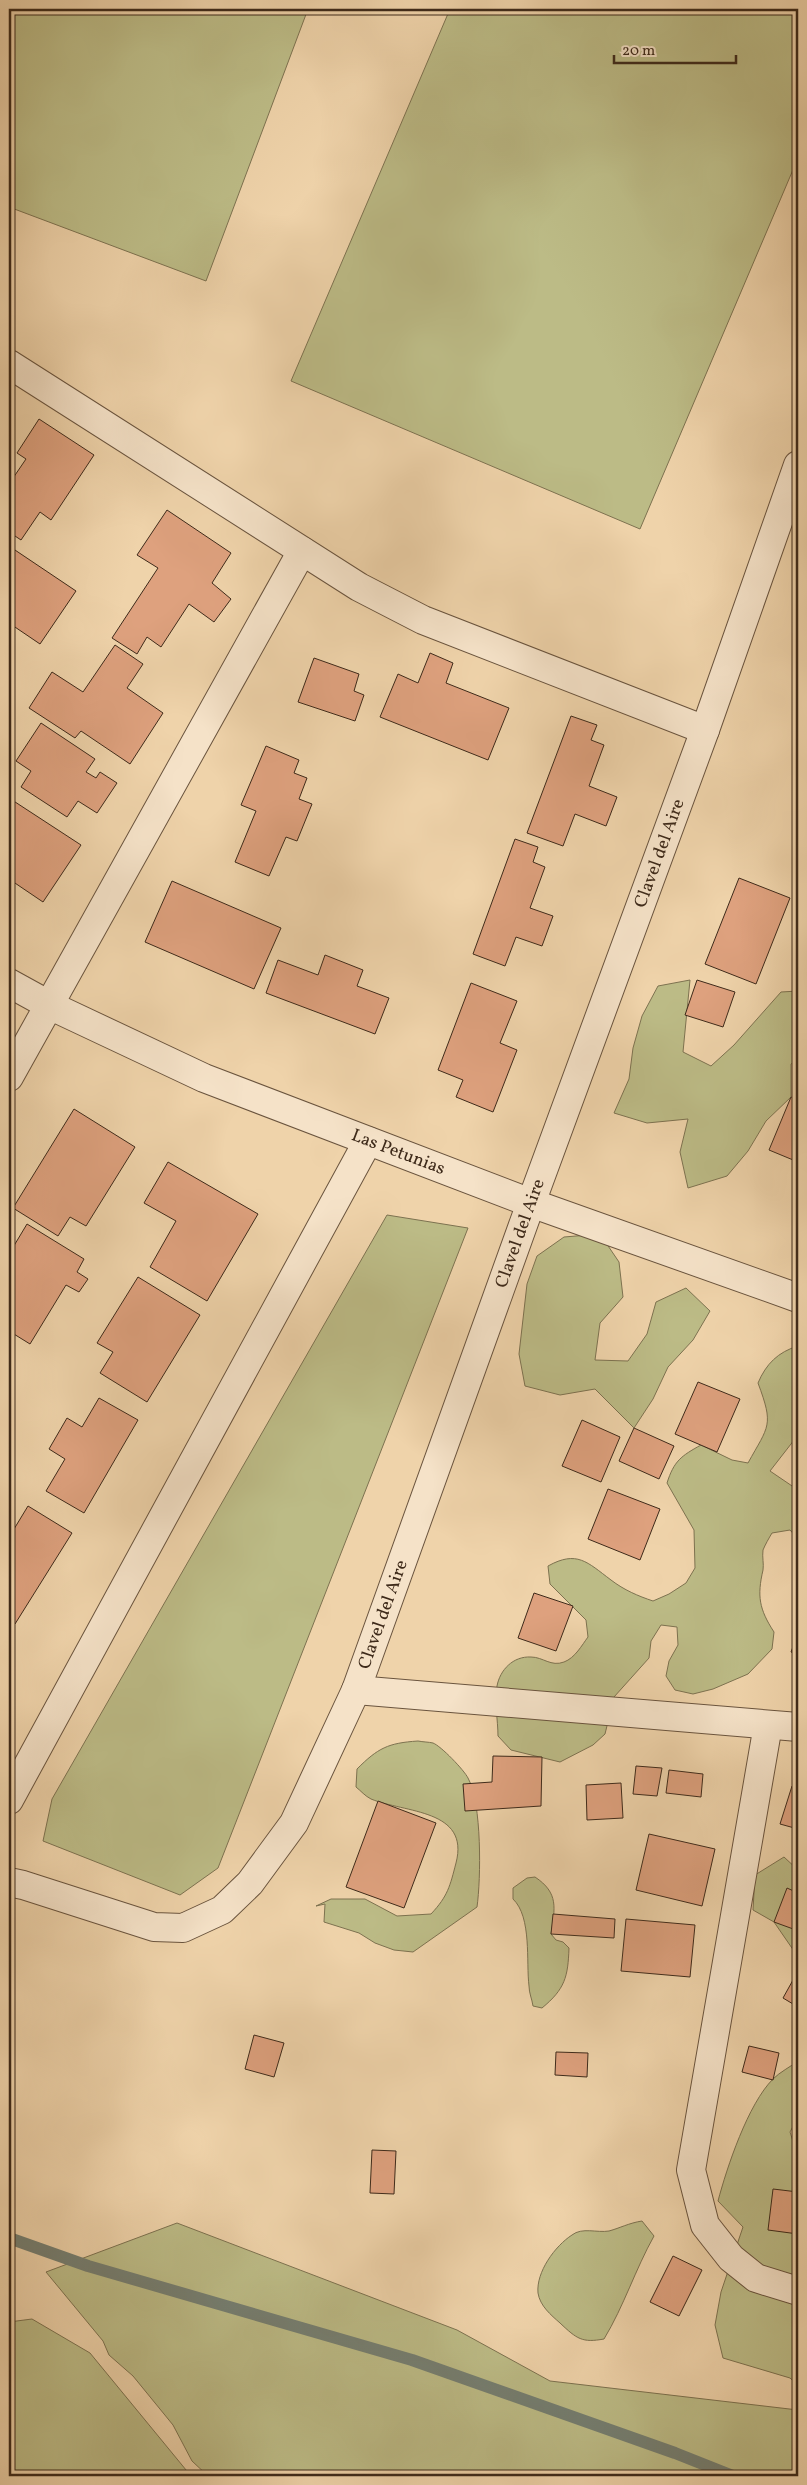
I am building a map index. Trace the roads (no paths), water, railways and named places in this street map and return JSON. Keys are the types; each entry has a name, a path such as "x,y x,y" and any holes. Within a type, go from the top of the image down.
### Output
{"street":[{"path":"9,364 359,587 423,620 705,730"},
{"name":"Clavel del Aire","path":"9,1882 154,1927 183,1928 222,1910 250,1883 294,1822 356,1690 531,1203 705,730 788,525 798,465"},
{"path":"9,1077 302,551"},
{"name":"Las Petunias","path":"9,983 49,1005 204,1078 531,1203 798,1298"},
{"path":"9,1800 368,1141"},
{"path":"356,1690 798,1727"},
{"path":"768,1725 691,2170 705,2225 731,2258 756,2278 798,2291"}],"waterway":[{"path":"9,2238 88,2266 412,2360 675,2453 733,2476"}]}
